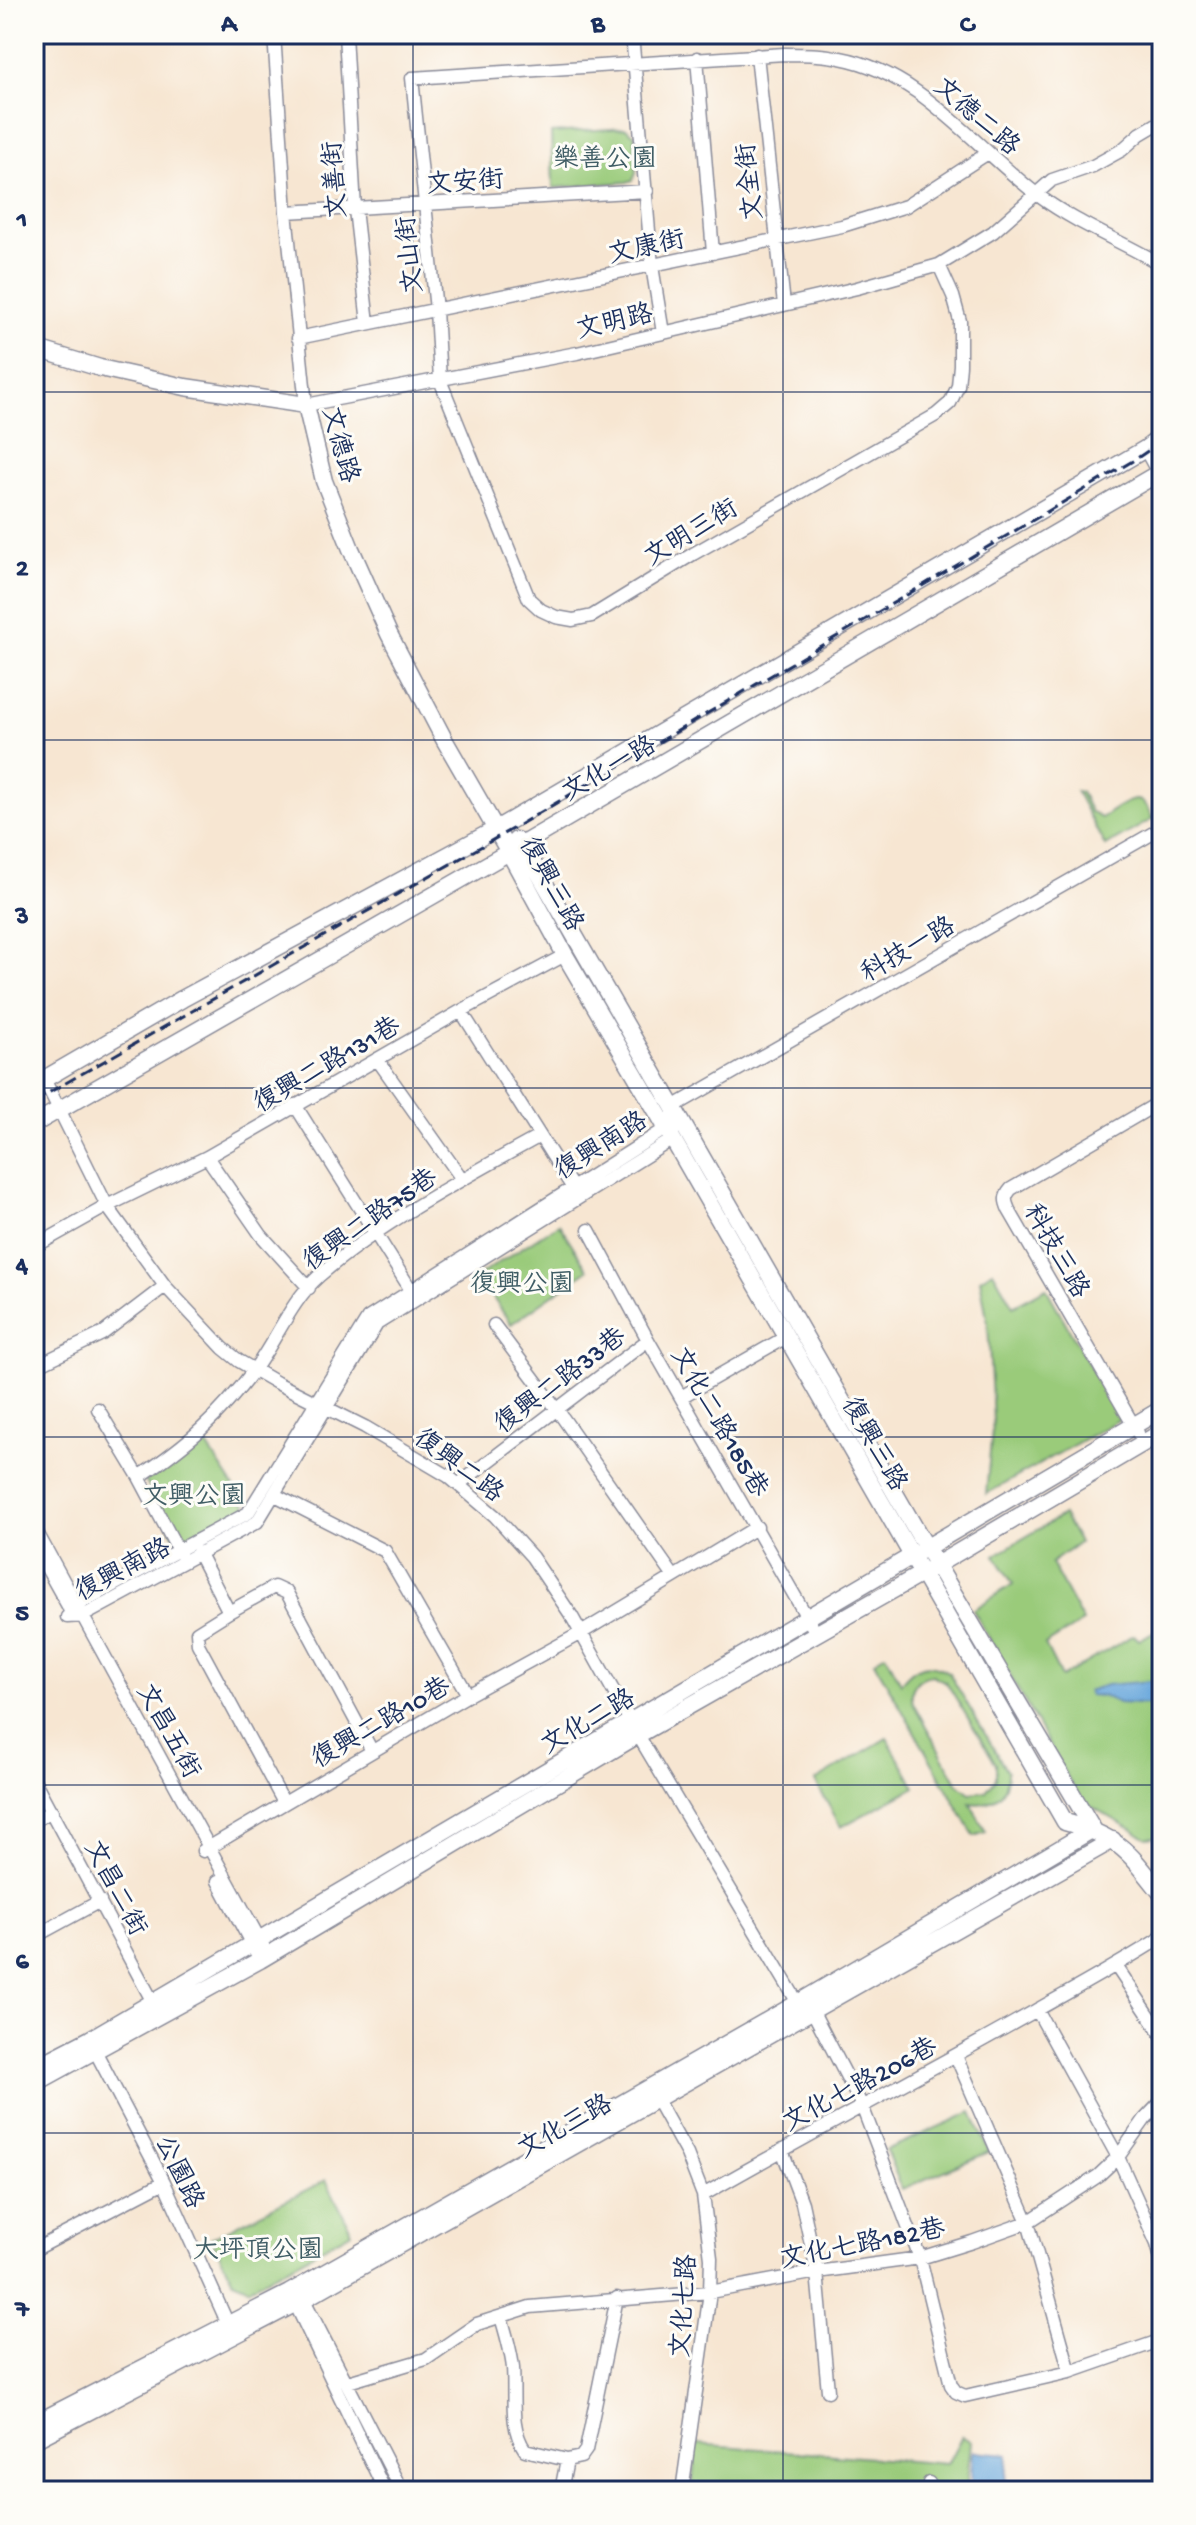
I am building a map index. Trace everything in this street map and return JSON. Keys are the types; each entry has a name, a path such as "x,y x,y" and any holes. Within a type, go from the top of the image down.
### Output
{"street":[{"name":"文德路","path":"274,34 298,338 306,405 324,481 370,594 445,741 496,829"},
{"name":"文善街","path":"345,34 355,209 368,323"},
{"path":"632,34 652,266 663,333"},
{"name":"文德二路","path":"412,78 757,55 819,54 843,58 887,73 930,102 1062,212 1162,265"},
{"name":"文全街","path":"757,55 784,305"},
{"path":"697,58 713,253"},
{"name":"文山街","path":"412,78 436,310 440,380"},
{"name":"文明路","path":"34,348 100,368 185,387 306,405 440,380 663,333 857,288 939,265 993,232 1052,180 1093,166 1122,150 1162,121"},
{"name":"文康街","path":"298,338 842,226 906,206 988,153"},
{"name":"文安街","path":"286,212 647,191"},
{"name":"文明三街","path":"440,380 529,599 541,610 556,617 573,620 592,616 693,554 936,415 950,403 958,386 960,321 939,265"},
{"name":"文化一路","path":"39,1082 182,999 496,829 1145,449 1162,436"},
{"path":"1145,449 1161,475"},
{"name":"文化一路","path":"34,1124 1161,475"},
{"name":"科技一路","path":"673,1107 1162,828"},
{"name":"復興三路","path":"496,829 516,848 673,1107 786,1337 930,1569 1065,1822 1093,1829 1127,1849 1162,1894"},
{"name":"復興三路","path":"516,848 565,955 670,1133 742,1242 920,1553"},
{"name":"復興二路131巷","path":"34,1247 107,1206 207,1157 565,955"},
{"path":"461,1011 579,1199"},
{"path":"377,1059 462,1179"},
{"name":"復興二路","path":"39,1082 59,1109 107,1206 165,1286 223,1348 255,1369 423,1459 459,1484 512,1533 553,1586 634,1729 806,2008 862,2106 920,2258 951,2385 956,2392 965,2396 1070,2372"},
{"name":"科技三路","path":"1144,1442 1005,1202 1011,1189 1162,1101"},
{"path":"295,1105 411,1290"},
{"name":"復興南路","path":"180,1555 198,1552 257,1522 342,1373 377,1324 579,1199 670,1133 673,1107"},
{"name":"復興南路","path":"342,1373 368,1318 572,1187 670,1133"},
{"name":"復興二路75巷","path":"139,1477 183,1447 210,1423 255,1369 318,1277 376,1234 462,1179 540,1136"},
{"path":"207,1157 261,1235 309,1288"},
{"name":"文化二路185巷","path":"589,1230 648,1340 812,1626"},
{"path":"34,1367 102,1334 165,1286"},
{"path":"494,1325 674,1577"},
{"path":"681,1397 786,1337"},
{"name":"復興二路33巷","path":"459,1484 648,1340"},
{"name":"復興南路","path":"74,1613 180,1555 248,1513 322,1406"},
{"path":"98,1409 139,1477 180,1555"},
{"name":"文化二路","path":"157,2009 255,1942 812,1626 920,1553 1162,1409"},
{"name":"文化二路","path":"812,1626 930,1569 1162,1432"},
{"path":"275,1495 385,1551 468,1695"},
{"name":"文昌五街","path":"34,1527 74,1613"},
{"name":"復興二路10巷","path":"206,1850 468,1695 581,1633 757,1527"},
{"name":"文昌五街","path":"34,1545 264,1957"},
{"path":"198,1552 229,1612"},
{"path":"284,1803 198,1644 197,1632 229,1612 274,1587 287,1593 372,1751"},
{"name":"文化二路","path":"34,2084 93,2045 157,2009 264,1957 634,1729"},
{"name":"文昌二街","path":"34,1780 157,2009"},
{"path":"34,1821 52,1811"},
{"name":"文化三路","path":"806,2008 1093,1829"},
{"name":"文化三路","path":"34,2440 1113,1840"},
{"path":"34,1937 100,1901"},
{"name":"文化七路206巷","path":"703,2195 956,2056 1162,1937"},
{"path":"1116,1966 1162,2035"},
{"path":"1037,2010 1118,2157 1160,2243 1162,2262"},
{"name":"文化二路","path":"34,2068 93,2045"},
{"name":"公園路","path":"93,2045 164,2182 228,2324"},
{"path":"956,2056 1028,2222 1070,2372 1162,2340"},
{"name":"文化七路","path":"654,2094 687,2154 703,2195 711,2258 710,2292 682,2491"},
{"name":"文化七路182巷","path":"348,2382 426,2359 477,2324 530,2307 710,2292 817,2272 920,2258 1028,2222 1098,2176 1118,2157 1162,2101"},
{"path":"782,2150 802,2203 817,2272 828,2391"},
{"path":"34,2250 164,2182"},
{"path":"297,2296 348,2382 402,2491"},
{"path":"297,2296 385,2491"},
{"name":"文化三路","path":"34,2424 228,2324 297,2296"},
{"path":"501,2317 510,2344 516,2436 525,2450 567,2460 581,2457 586,2450 617,2298"},
{"path":"561,2491 567,2460"}],"green space":[{"name":"樂善公園","path":"626,128 635,135 636,173 633,180 553,188 551,133"},
{"path":"1076,791 1081,792 1090,811 1101,818 1127,802 1138,800 1153,819 1105,846"},
{"name":"復興公園","path":"559,1224 588,1270 511,1324 478,1276"},
{"path":"993,1271 1013,1306 1046,1288 1120,1419 986,1494 993,1420 988,1324 980,1279"},
{"name":"文興公園","path":"204,1441 248,1508 178,1544 144,1478"},
{"path":"1063,1515 1079,1543 1051,1563 1083,1622 1045,1645 1061,1677 1134,1635 1139,1640 1162,1627 1162,1836 1147,1838 1080,1800 973,1610 1013,1584 995,1555"},
{"path":"886,1654 901,1683 923,1666 935,1666 949,1673 1007,1771 1005,1786 997,1797 985,1803 970,1803 986,1832 974,1836 874,1661","holes":["932,1675 946,1682 996,1764 996,1779 986,1791 970,1793 958,1784 913,1703 913,1688 922,1678"]},
{"path":"887,1738 915,1787 841,1827 815,1781"},
{"path":"972,2112 989,2152 902,2189 886,2150"},
{"name":"大坪頂公園","path":"326,2180 352,2232 249,2288 233,2281 211,2238"},
{"path":"962,2436 971,2442 966,2491 691,2491 697,2444 947,2464"}],"water":[{"path":"1162,1680 1162,1705 1119,1703 1103,1696 1089,1695 1088,1691 1106,1685"},
{"path":"973,2451 1008,2454 1005,2491 970,2491"}],"railway":[{"path":"34,1101 519,825 1162,441"}]}
